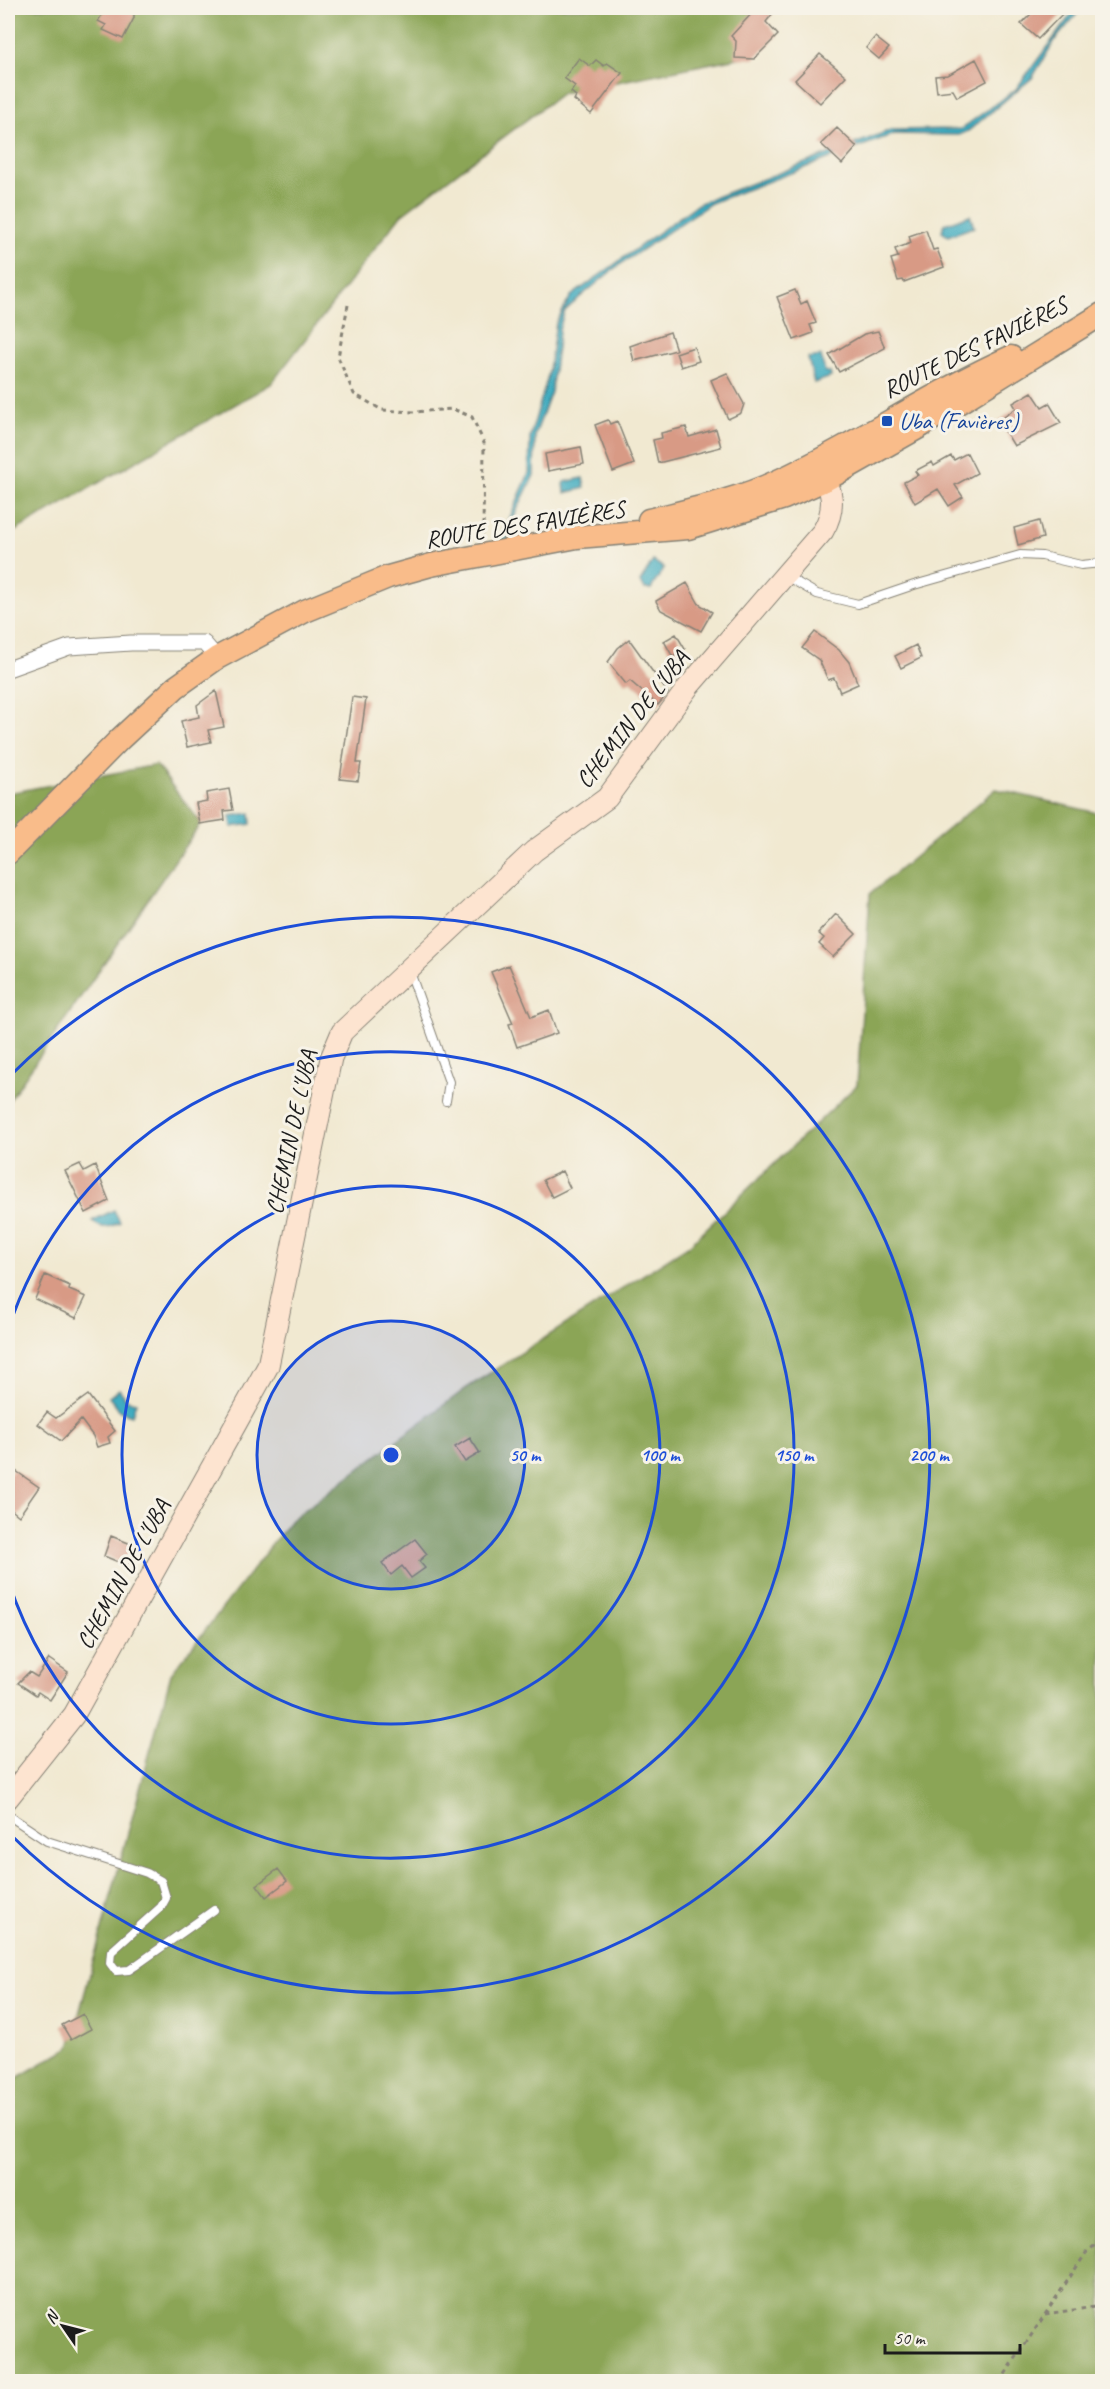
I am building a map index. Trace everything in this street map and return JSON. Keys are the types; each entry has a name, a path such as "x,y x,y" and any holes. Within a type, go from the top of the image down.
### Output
{"main road":[{"name":"ROUTE DES FAVIÈRES","path":"8,853 120,739 176,687 217,658 305,611 388,577 485,554 578,537 747,494 822,470 969,376 1099,316"}],"street":[{"name":"CHEMIN DE L'UBA","path":"8,1798 74,1714 264,1374 271,1356 336,1043 346,1026 534,851 607,798 689,686 828,522 833,503 822,470"},
{"path":"8,669 69,647 131,643 204,643 217,658"}],"lane":[{"path":"784,575 817,594 858,604 914,585 1020,555 1042,556 1081,565 1102,563"},
{"path":"407,969 414,981 449,1082 446,1101"},
{"path":"8,1815 47,1840 132,1868 161,1881 166,1892 164,1903 115,1948 110,1963 116,1971 129,1970 214,1910"}],"path":[{"path":"348,305 338,357 354,394 382,410 414,412 453,409 472,417 484,444 481,514 485,554"},
{"path":"1000,2382 1086,2253 1102,2239"},
{"path":"1045,2314 1102,2306"}],"green space":[{"path":"8,8 761,8 747,56 562,93 401,215 271,384 8,535"},
{"path":"156,765 201,823 8,1102 8,793"},
{"path":"996,789 1102,814 1102,2381 8,2381 8,2083 70,2047 171,1674 291,1520 465,1389 688,1246 857,1085 870,894"}],"water":[{"path":"1076,8 1082,8 1055,40 1032,78 968,131 959,135 894,134 711,203 615,268 565,311 560,325 551,392 535,435 534,475 516,512 506,545 498,546 529,473 530,437 548,376 556,323 571,296 698,204 891,130 961,129 1016,89"},
{"path":"970,215 974,227 948,236 942,232 944,224"},
{"path":"821,356 825,372 830,372 831,377 814,383 808,358"},
{"path":"583,478 585,488 565,493 564,482"},
{"path":"653,561 664,568 651,589 645,589 640,582"},
{"path":"250,813 251,824 232,827 230,816"},
{"path":"114,1210 120,1222 109,1227 102,1227 92,1221"},
{"path":"119,1389 127,1400 136,1402 132,1415 120,1411 109,1397"}],"building":[{"path":"106,8 134,8 134,18 123,39 103,30 106,25 98,21"},
{"path":"777,8 766,22 778,35 754,59 735,58 736,41 731,36 754,11"},
{"path":"1037,8 1068,8 1038,39 1021,24"},
{"path":"875,37 889,48 879,59 866,48"},
{"path":"820,54 846,76 820,103 795,80"},
{"path":"579,58 590,66 596,60 604,66 607,63 622,73 591,114 574,100 576,96 571,92 575,86 564,78"},
{"path":"976,59 987,81 957,97 953,90 937,92 935,76 948,75"},
{"path":"837,128 857,147 842,164 821,144"},
{"path":"926,230 933,250 937,249 944,267 904,282 903,280 898,281 891,259 898,257 895,249 911,243 909,236"},
{"path":"795,290 801,304 807,301 816,323 810,325 813,333 794,340 777,297"},
{"path":"878,331 885,348 839,372 829,355 864,334"},
{"path":"670,332 676,350 634,361 630,346"},
{"path":"694,347 699,361 681,367 676,353"},
{"path":"727,373 744,404 741,413 728,419 711,380"},
{"path":"1032,392 1042,407 1049,403 1061,423 1014,446 999,421 1016,408 1013,403"},
{"path":"608,420 610,424 617,421 634,464 613,472 595,425"},
{"path":"686,427 689,437 716,429 721,447 658,463 653,440 662,438 661,433"},
{"path":"581,447 584,464 548,471 545,454"},
{"path":"967,453 977,473 955,485 963,497 949,506 938,489 915,503 904,482 918,475 915,471 932,462 934,466 951,456 954,460"},
{"path":"1039,521 1043,538 1018,545 1014,528"},
{"path":"687,583 699,604 712,612 701,631 661,610 656,601"},
{"path":"815,632 839,650 849,662 858,684 840,692 834,678 828,680 819,660 802,648"},
{"path":"676,634 685,649 673,657 664,641"},
{"path":"629,639 668,693 658,705 630,681 626,684 608,662 618,648"},
{"path":"916,645 921,658 901,668 895,656"},
{"path":"216,691 224,727 208,730 211,742 187,747 181,721 199,717 197,705"},
{"path":"352,697 366,699 357,763 361,763 358,781 340,779"},
{"path":"229,789 233,810 224,811 225,820 200,824 196,803 207,801 206,793"},
{"path":"836,914 856,934 833,957 819,944 824,938 818,933"},
{"path":"509,965 531,1017 549,1010 557,1033 517,1047 509,1024 513,1023 491,972"},
{"path":"80,1164 84,1171 95,1165 109,1201 86,1213 65,1171"},
{"path":"562,1171 570,1188 552,1197 543,1180"},
{"path":"45,1275 70,1286 69,1290 86,1297 76,1318 35,1299"},
{"path":"88,1395 115,1431 108,1437 110,1443 97,1447 93,1436 81,1420 61,1441 38,1424 47,1412 56,1418"},
{"path":"470,1438 480,1453 465,1462 455,1447"},
{"path":"13,1469 39,1487 19,1516 8,1507 8,1477"},
{"path":"111,1536 136,1546 128,1566 104,1556"},
{"path":"415,1539 427,1554 419,1561 425,1568 411,1578 402,1566 391,1575 382,1563"},
{"path":"49,1659 68,1672 50,1700 38,1692 36,1695 18,1683 29,1672 37,1677"},
{"path":"278,1869 287,1881 266,1897 257,1885"},
{"path":"83,2014 91,2029 71,2040 62,2025"}],"place":[{"name":"Uba (Favières)","path":"887,421"}]}
